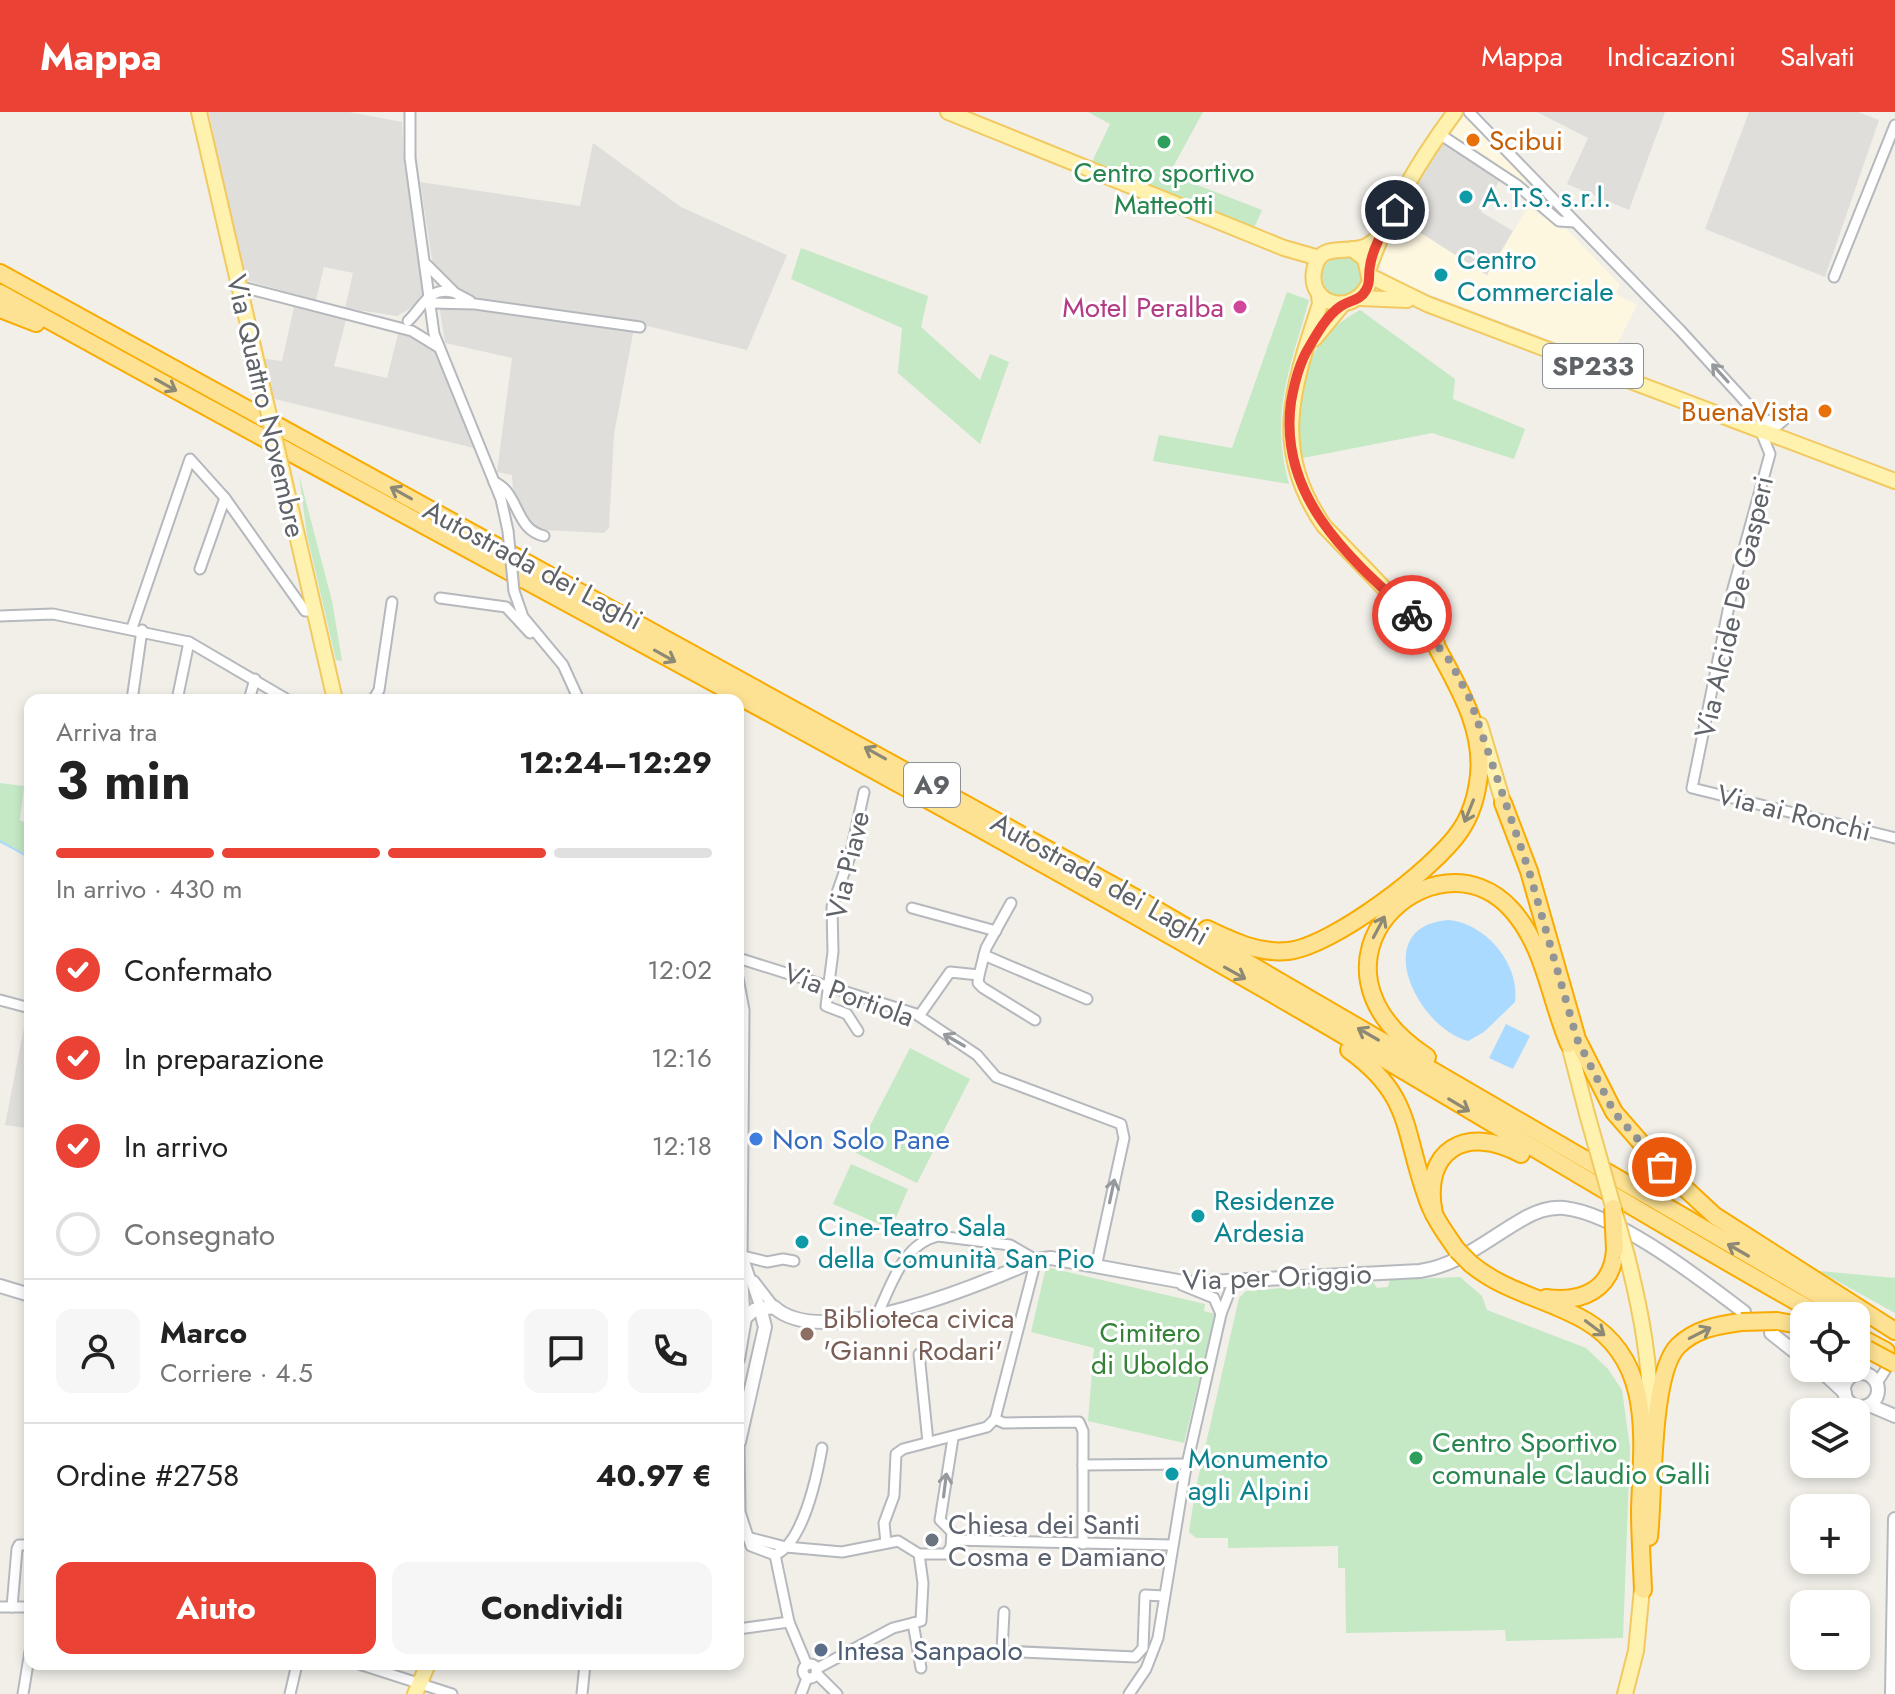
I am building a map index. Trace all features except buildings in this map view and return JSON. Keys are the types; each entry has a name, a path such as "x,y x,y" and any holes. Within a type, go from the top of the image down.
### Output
{"highway":[{"path":"0,264 38,293"},
{"name":"Autostrada dei Laghi","path":"0,273 1143,902 1831,1302"},
{"name":"Autostrada dei Laghi","path":"0,293 733,694"},
{"path":"0,309 121,360"},
{"path":"1143,902 1249,946 1264,950 1299,949 1317,944 1353,923 1450,844 1474,802 1479,751 1463,696 1430,634"},
{"name":"Autostrada dei Laghi","path":"744,700 1298,1008 1678,1235 1797,1302"},
{"path":"1503,803 1529,871 1577,1039 1614,1112 1662,1167 1715,1216 1872,1336 1895,1364"},
{"path":"1569,1044 1540,957 1511,910 1496,897 1470,886 1429,887 1397,903 1381,921 1367,964 1372,996 1383,1019 1413,1048 1569,1144 1620,1181"},
{"path":"1298,1008 1364,1061 1389,1087 1407,1121 1424,1191 1434,1214 1457,1250 1490,1278 1576,1316 1601,1331 1626,1361 1636,1382 1643,1437 1643,1590"},
{"path":"1434,1214 1431,1179 1448,1151 1461,1143 1486,1140 1505,1145 1654,1230 1678,1235"},
{"path":"1525,1295 1569,1300 1591,1294 1610,1274 1621,1253 1613,1208"},
{"path":"1643,1590 1664,1370 1676,1347 1697,1332 1742,1317 1774,1327 1790,1326"},
{"name":"Autostrada dei Laghi","path":"1872,1336 1895,1339"},
{"name":"Autostrada dei Laghi","path":"1872,1336 1895,1356"}],"main road":[{"name":"Via Quattro Novembre","path":"199,112 334,694"},
{"path":"948,112 1284,248 1319,258"},
{"path":"1438,133 1445,112"},
{"path":"1360,298 1380,236 1438,133 1455,112"},
{"path":"1313,276 1319,258 1332,249 1364,247 1380,236"},
{"path":"1284,248 1313,276 1320,304 1293,392 1289,433 1295,469 1307,499 1344,551 1430,634 1450,661 1470,699 1503,803 1613,1208"},
{"name":"SP233","path":"1352,249 1365,259 1370,272 1427,304 1759,423 1778,436 1895,481"},
{"path":"1319,294 1333,303 1343,304"},
{"name":"SP233","path":"1343,304 1360,298 1427,304"},
{"path":"1305,353 1343,304"},
{"path":"1621,1253 1641,1317 1648,1373 1643,1590 1636,1651 1625,1694"}],"street":[{"path":"410,112 410,158 427,265 432,323 438,347 494,482 508,531 514,591 523,617 563,665 576,694"},
{"path":"1469,112 1496,137"},
{"path":"1479,112 1496,137"},
{"path":"1834,277 1895,125"},
{"path":"1438,133 1517,185 1559,221 1575,222"},
{"name":"Via Alcide De Gasperi","path":"1496,137 1648,295 1759,423 1770,454 1731,596 1692,788"},
{"path":"427,265 455,293 475,304"},
{"path":"238,286 390,325 410,326 422,331 432,323"},
{"path":"410,326 438,290 455,293"},
{"path":"430,298 640,327"},
{"path":"410,326 438,347"},
{"path":"1759,423 1778,425 1785,419"},
{"path":"132,694 137,629 190,459 225,498 305,611 314,611"},
{"path":"494,482 509,491 525,525 544,536"},
{"path":"200,569 225,498"},
{"path":"440,598 506,607 525,630 543,641"},
{"path":"377,694 392,602"},
{"path":"0,616 53,614 189,642 277,694"},
{"path":"178,694 189,642"},
{"path":"251,694 255,679"},
{"name":"Via ai Ronchi","path":"1692,788 1895,838"},
{"name":"Via Piave","path":"829,986 832,907 850,856 864,792"},
{"path":"1011,903 984,955 978,983 1035,1020"},
{"path":"912,908 996,931"},
{"path":"984,955 1087,999"},
{"name":"Via Portiola","path":"744,960 919,1016 977,1055 996,1077 1124,1128 1096,1267"},
{"path":"919,1016 950,972 979,975"},
{"path":"829,986 826,1006 847,1014 858,1031"},
{"path":"0,1000 24,1006"},
{"name":"Via per Origgio","path":"771,1309 821,1322 876,1317 1036,1260 1051,1258 1169,1281 1230,1283 1430,1270 1460,1258 1525,1217 1560,1208 1590,1214 1687,1270 1742,1317"},
{"path":"876,1317 910,1250 927,1239 938,1236 1010,1245 1036,1260 995,1419 987,1427 928,1442 896,1454 894,1496 884,1523 886,1543"},
{"path":"744,1258 767,1262 783,1259 794,1261"},
{"path":"744,1260 771,1309 744,1417"},
{"path":"1169,1281 1214,1298 1221,1314"},
{"path":"1129,1694 1153,1655 1171,1545 1230,1283"},
{"path":"0,1286 24,1293"},
{"path":"745,1318 771,1309"},
{"path":"744,1314 744,1324"},
{"path":"1774,1327 1790,1344"},
{"path":"919,1354 928,1442"},
{"path":"744,1360 751,1361 755,1374"},
{"path":"744,1378 755,1374"},
{"path":"1870,1381 1895,1414"},
{"path":"1834,1382 1849,1398"},
{"path":"1845,1393 1848,1382"},
{"path":"1870,1402 1875,1384"},
{"path":"1870,1405 1895,1414"},
{"path":"995,1419 1004,1423 1079,1422 1083,1431 1083,1544"},
{"path":"747,1537 786,1547 842,1552 902,1542 919,1554 946,1554 952,1540 951,1530 940,1520 953,1438"},
{"path":"775,1555 786,1547 806,1509 822,1448"},
{"path":"1083,1465 1188,1464"},
{"path":"1892,1694 1895,1519"},
{"path":"744,1528 753,1548 775,1555"},
{"path":"952,1540 1171,1545"},
{"path":"12,1607 17,1549 19,1545 24,1545"},
{"path":"801,1694 812,1671 865,1640 921,1621 924,1609 919,1554"},
{"path":"775,1555 789,1622 812,1671 837,1694"},
{"path":"1004,1612 1002,1651 1135,1657 1143,1648 1145,1595 1164,1596"},
{"path":"0,1607 24,1607"},
{"path":"744,1628 789,1622"},
{"path":"913,1623 921,1668"},
{"path":"23,1694 27,1670"},
{"path":"290,1694 296,1670"},
{"path":"374,1670 418,1688 452,1694"},
{"path":"582,1694 584,1670"}],"shaded area":[{"path":"209,112 349,112 402,122 404,164 424,289 418,304 397,316 345,308 353,273 324,267 316,300 241,279"},
{"path":"1537,112 1665,112 1629,210 1567,184 1588,138"},
{"path":"1749,112 1858,112 1879,120 1825,277 1705,229"},
{"path":"1467,114 1527,179 1522,185 1453,140 1450,128 1459,117"},
{"path":"593,143 681,207 787,255 747,350 635,323 614,434 609,528 604,533 544,530 527,523 513,489 512,475 497,472 512,358 445,343 420,182 580,206"},
{"path":"1441,143 1448,143 1460,155 1501,178 1481,212 1513,231 1487,275 1399,219"},
{"path":"1528,207 1561,229 1565,227 1620,285 1616,294 1637,305 1608,362 1393,280 1381,268 1382,249 1399,219 1487,275"},
{"path":"295,303 347,316 334,366 387,378 399,330 415,335 436,349 478,449 267,397 257,358 282,361"},
{"path":"24,1027 24,1128 5,1125"}],"green space":[{"path":"1088,112 1203,112 1169,174 1262,210 1254,228 1092,162 1110,124"},
{"path":"801,248 928,296 921,327 980,380 990,354 1009,362 980,444 898,373 902,328 791,279"},
{"path":"1342,256 1356,262 1362,276 1356,290 1342,296 1328,290 1322,276 1328,262"},
{"path":"1287,292 1309,300 1289,369 1282,412 1283,458 1289,484 1153,461 1159,435 1232,448"},
{"path":"1360,310 1455,379 1453,399 1525,429 1514,459 1432,433 1303,458 1299,414 1306,373 1325,337"},
{"path":"299,475 332,601 342,661 336,660 307,535"},
{"path":"0,783 24,786 20,820 24,822 24,854 0,843"},
{"path":"910,1048 970,1079 917,1183 856,1153"},
{"path":"851,1164 908,1189 891,1229 833,1204"},
{"name":"Cimitero di Uboldo","path":"1046,1267 1205,1304 1204,1311 1215,1314 1184,1443 1088,1421 1094,1348 1031,1332"},
{"path":"1819,1271 1895,1278 1895,1313"},
{"name":"Centro Sportivo comunale Claudio Galli","path":"1460,1277 1482,1296 1487,1310 1586,1348 1608,1369 1622,1390 1630,1448 1623,1638 1506,1641 1505,1630 1346,1633 1345,1568 1338,1568 1338,1546 1228,1548 1228,1538 1196,1538 1189,1532 1195,1492 1239,1298 1246,1291 1372,1281 1377,1288 1388,1287 1390,1280"}],"water":[{"path":"1449,920 1476,929 1488,938 1506,961 1515,988 1515,1002 1484,1032 1468,1041 1449,1032 1432,1017 1418,998 1409,978 1406,957 1410,939 1424,926"},
{"path":"1506,1024 1530,1036 1513,1069 1489,1058"}],"waterway":[{"path":"0,841 24,855"}],"way so far":[{"path":"1412,615 1450,661 1470,699 1503,803 1529,871 1577,1039 1614,1112 1662,1167"}],"place":[{"name":"Scibui","path":"1473,140"},
{"name":"Centro sportivo Matteotti","path":"1164,142"},
{"name":"A.T.S. s.r.l.","path":"1466,197"},
{"name":"Centro Commerciale","path":"1441,275"},
{"name":"Motel Peralba","path":"1240,307"},
{"name":"BuenaVista","path":"1825,411"},
{"name":"Non Solo Pane","path":"756,1139"},
{"name":"Residenze Ardesia","path":"1198,1216"},
{"name":"Cine-Teatro Sala della Comunità San Pio","path":"802,1242"},
{"name":"Biblioteca civica 'Gianni Rodari'","path":"807,1334"},
{"name":"Centro Sportivo comunale Claudio Galli","path":"1416,1458"},
{"name":"Monumento agli Alpini","path":"1172,1474"},
{"name":"Chiesa dei Santi Cosma e Damiano","path":"932,1540"},
{"name":"Intesa Sanpaolo","path":"821,1650"}],"route":[{"path":"1395,210 1380,236 1369,268 1370,281 1366,291 1360,298 1343,304 1305,353 1293,392 1289,433 1295,469 1311,508 1344,551 1412,615"}]}
